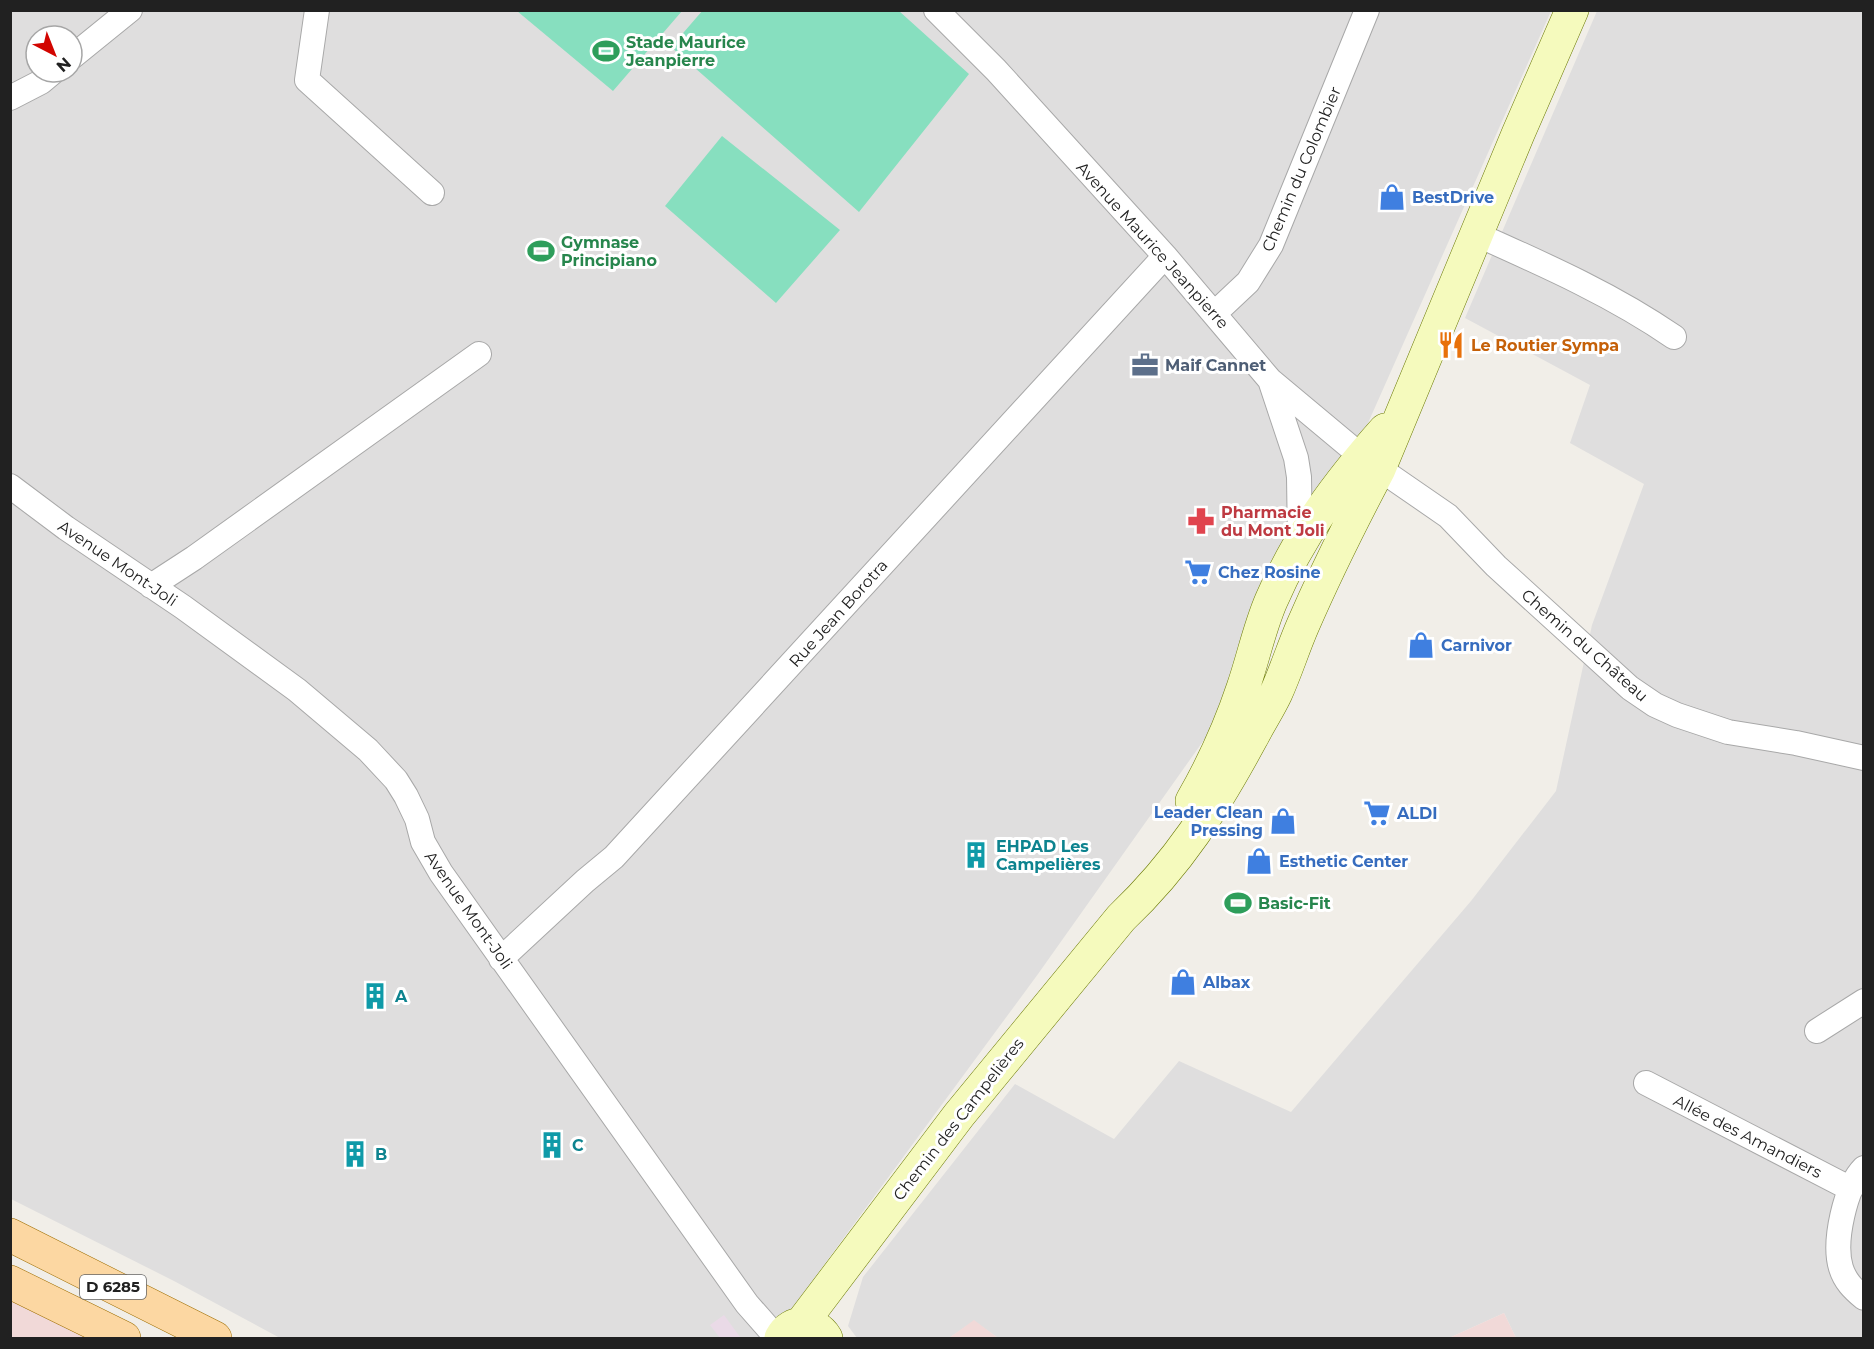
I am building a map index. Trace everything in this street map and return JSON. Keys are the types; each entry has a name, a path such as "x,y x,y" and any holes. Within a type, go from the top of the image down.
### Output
{"main road":[{"name":"Chemin des Campelières","path":"1121,918 1196,794 1216,753 1243,690 1271,602 1300,542 1309,526 1370,463 1406,407 1518,134 1572,10"},
{"name":"Chemin des Campelières","path":"796,1335 959,1115 1121,918 1150,890 1189,843 1237,765 1275,695 1302,627 1358,509 1370,463"},
{"name":"D 6285","path":"10,1235 215,1338"},
{"name":"D 6285","path":"10,1282 124,1338"}],"street":[{"path":"84,47 130,10"},
{"path":"317,10 307,80 432,193"},
{"name":"Avenue Maurice Jeanpierre","path":"936,10 996,70 1165,256 1270,380 1370,463"},
{"name":"Chemin du Colombier","path":"1215,314 1248,282 1271,245 1367,10"},
{"path":"10,99 36,84"},
{"path":"1478,235 1588,287 1649,320 1674,337"},
{"name":"Rue Jean Borotra","path":"501,959 614,857 1165,256"},
{"path":"152,586 479,354"},
{"path":"1270,380 1296,458 1299,477 1300,542"},
{"name":"Chemin du Château","path":"1370,463 1403,483 1448,516 1496,566 1630,688 1655,705 1693,721 1728,732 1796,743 1863,758"},
{"name":"Avenue Mont-Joli","path":"10,486 297,690 360,742 384,767 396,780 412,807 429,855 747,1304 796,1335"},
{"path":"1817,1031 1863,1000"},
{"name":"Allée des Amandiers","path":"1646,1083 1851,1189"},
{"path":"1863,1168 1851,1189 1838,1237 1841,1267 1851,1288 1863,1298"}],"shaded area":[{"path":"10,11 1551,11 1368,423 1211,730 1038,974 770,1338 280,1338 174,1281 11,1199"},
{"path":"1597,11 1863,11 1863,1338 1516,1338 1504,1313 1449,1338 998,1338 974,1321 949,1338 857,1338 848,1326 863,1277 1015,1084 1114,1139 1179,1061 1291,1112 1471,901 1556,791 1592,625 1644,484 1570,443 1590,385 1465,318"},
{"path":"11,1300 86,1338 11,1338"},
{"path":"1504,1313 1516,1338 1449,1338"},
{"path":"724,1315 740,1337 720,1338 710,1325"},
{"path":"974,1320 998,1338 949,1338"}],"green space":[{"path":"703,10 899,11 969,74 859,212 671,47"},
{"name":"Stade Maurice Jeanpierre","path":"517,11 682,11 613,91"},
{"path":"722,136 840,230 776,303 665,206"}],"place":[{"name":"Stade Maurice Jeanpierre","path":"606,51"},
{"name":"BestDrive","path":"1392,197"},
{"name":"Gymnase Principiano","path":"541,251"},
{"name":"Le Routier Sympa","path":"1451,345"},
{"name":"Maif Cannet","path":"1145,365"},
{"name":"Pharmacie du Mont Joli","path":"1201,521"},
{"name":"Chez Rosine","path":"1198,572"},
{"name":"Carnivor","path":"1421,645"},
{"name":"ALDI","path":"1377,813"},
{"name":"Leader Clean Pressing","path":"1283,821"},
{"name":"EHPAD Les Campelières","path":"976,855"},
{"name":"Esthetic Center","path":"1259,861"},
{"name":"Basic-Fit","path":"1238,903"},
{"name":"Albax","path":"1183,982"},
{"name":"A","path":"375,996"},
{"name":"C","path":"552,1145"},
{"name":"B","path":"355,1154"}]}
